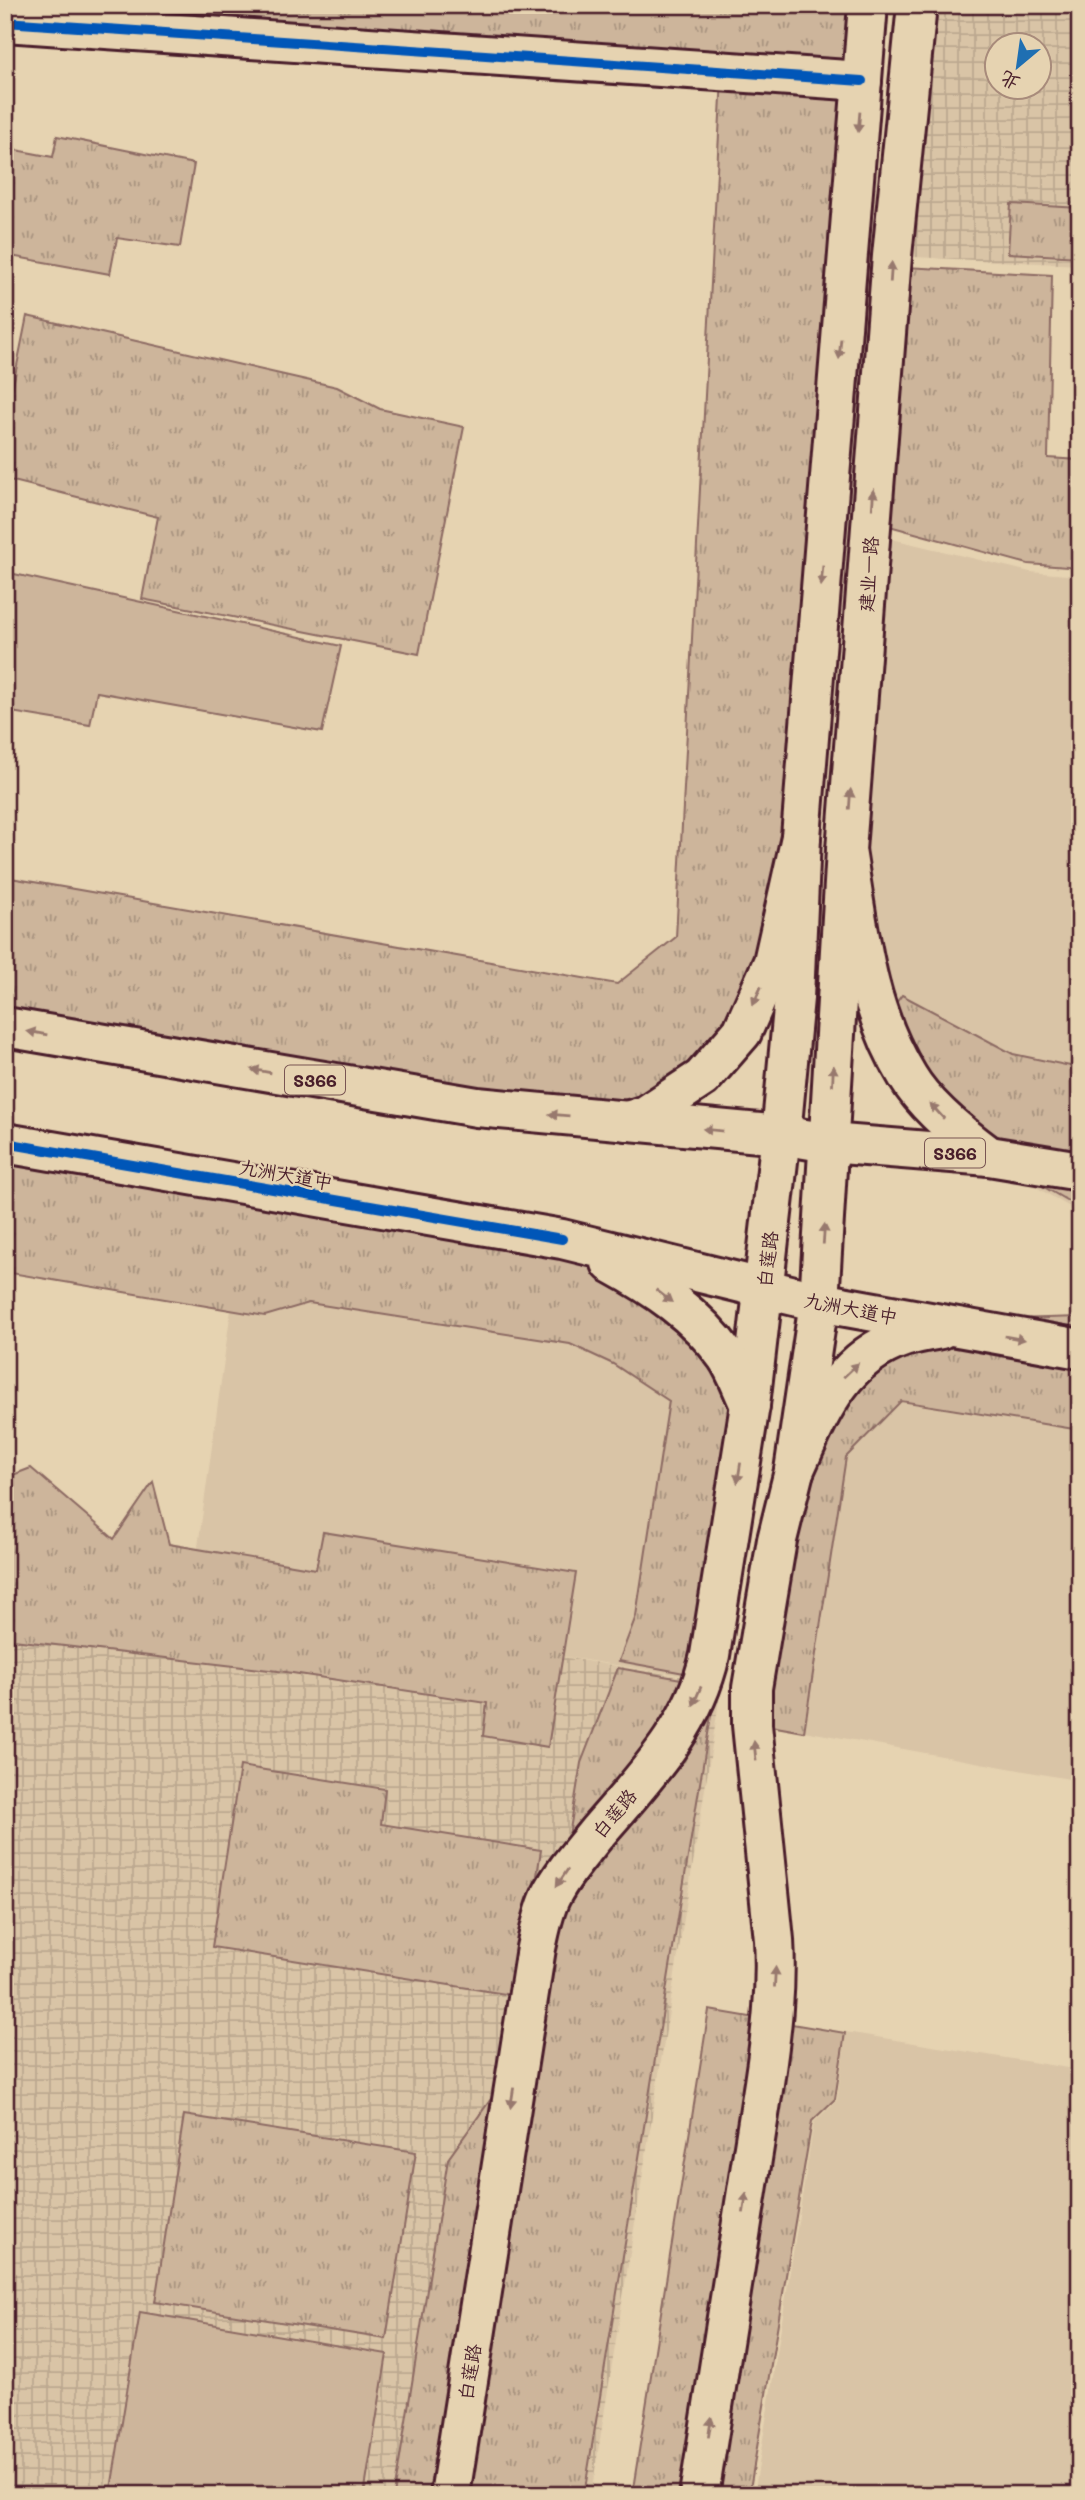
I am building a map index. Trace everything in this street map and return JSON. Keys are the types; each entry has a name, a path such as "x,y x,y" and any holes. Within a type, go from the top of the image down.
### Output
{"main road":[{"path":"699,2495 772,2019 774,1940 751,1706 777,1540 794,1471 819,1303 830,1143 781,1135 794,998 801,836 868,5"},
{"name":"建业一路","path":"830,1143 846,850 892,256 917,5"},
{"path":"5,22 862,81"},
{"path":"627,1121 646,1115 702,1078 742,1032 773,962 801,836"},
{"path":"846,850 865,970 880,1024 909,1080 954,1130 989,1156"},
{"name":"S366","path":"5,1027 477,1107 781,1135"},
{"name":"白莲路","path":"450,2495 540,1929 550,1899 566,1872 657,1763 690,1714 699,1694 710,1655 750,1405 781,1135"},
{"name":"九洲大道中","path":"5,1143 562,1239 819,1303 1080,1349"},
{"name":"S366","path":"830,1143 989,1156 1080,1171"},
{"path":"562,1239 649,1284 696,1320 727,1357 750,1405"},
{"path":"794,1471 840,1380 858,1363 867,1355 904,1337 950,1327"}],"shaded area":[{"path":"918,5 1080,5 1080,265 893,256"},
{"path":"871,534 1030,572 1080,576 1080,1213 1019,1177 909,1079 847,850"},
{"path":"251,1166 494,1208 597,1256 648,1284 722,1682 191,1597"},
{"path":"901,1402 1080,1431 1080,1781 804,1731 846,1457"},
{"path":"5,1567 722,1683 591,2495 5,2495"},
{"path":"846,2032 1080,2070 1080,2495 754,2495 814,2122 837,2100"}],"green space":[{"path":"5,5 146,5 145,16"},
{"path":"178,5 849,5 844,67 177,23"},
{"path":"722,78 845,89 789,832 761,954 733,1020 707,1053 641,1101 610,1108 5,1026 5,877 617,984 676,937"},
{"path":"57,136 194,164 180,247 117,238 110,274 5,255 5,148 53,157"},
{"path":"1011,204 1080,208 1080,257 1008,253"},
{"path":"905,267 1052,275 1048,458 1080,460 1080,568 1028,564 882,524"},
{"path":"27,316 337,387 380,409 464,427 419,654 142,599 158,517 5,479 5,425"},
{"path":"5,572 341,646 322,732 97,692 90,725 5,711"},
{"path":"902,995 1013,1054 1080,1068 1080,1208 1020,1173 957,1126 884,1019"},
{"path":"5,1129 594,1259 689,1324 744,1409 717,1679 619,1661 636,1616 669,1401 613,1364 570,1344 309,1303 265,1316 5,1272"},
{"path":"1080,1317 1080,1430 901,1401 846,1457 804,1732 754,1723 795,1471 867,1356 1012,1319"},
{"path":"31,1468 114,1539 153,1482 169,1544 316,1569 323,1532 576,1573 548,1747 483,1736 487,1703 286,1672 5,1639 5,1478"},
{"path":"618,1668 716,1685 584,2495 394,2495 448,2159 536,2036 581,1763"},
{"path":"240,1766 385,1789 381,1824 541,1850 518,1996 212,1947"},
{"path":"709,2010 845,2033 835,2099 812,2121 749,2495 632,2495"},
{"path":"184,2115 416,2152 386,2339 155,2302"},
{"path":"140,2312 387,2354 364,2495 110,2495"}],"cycle path":[{"path":"5,22 862,81"},
{"path":"5,1143 562,1239"}]}
